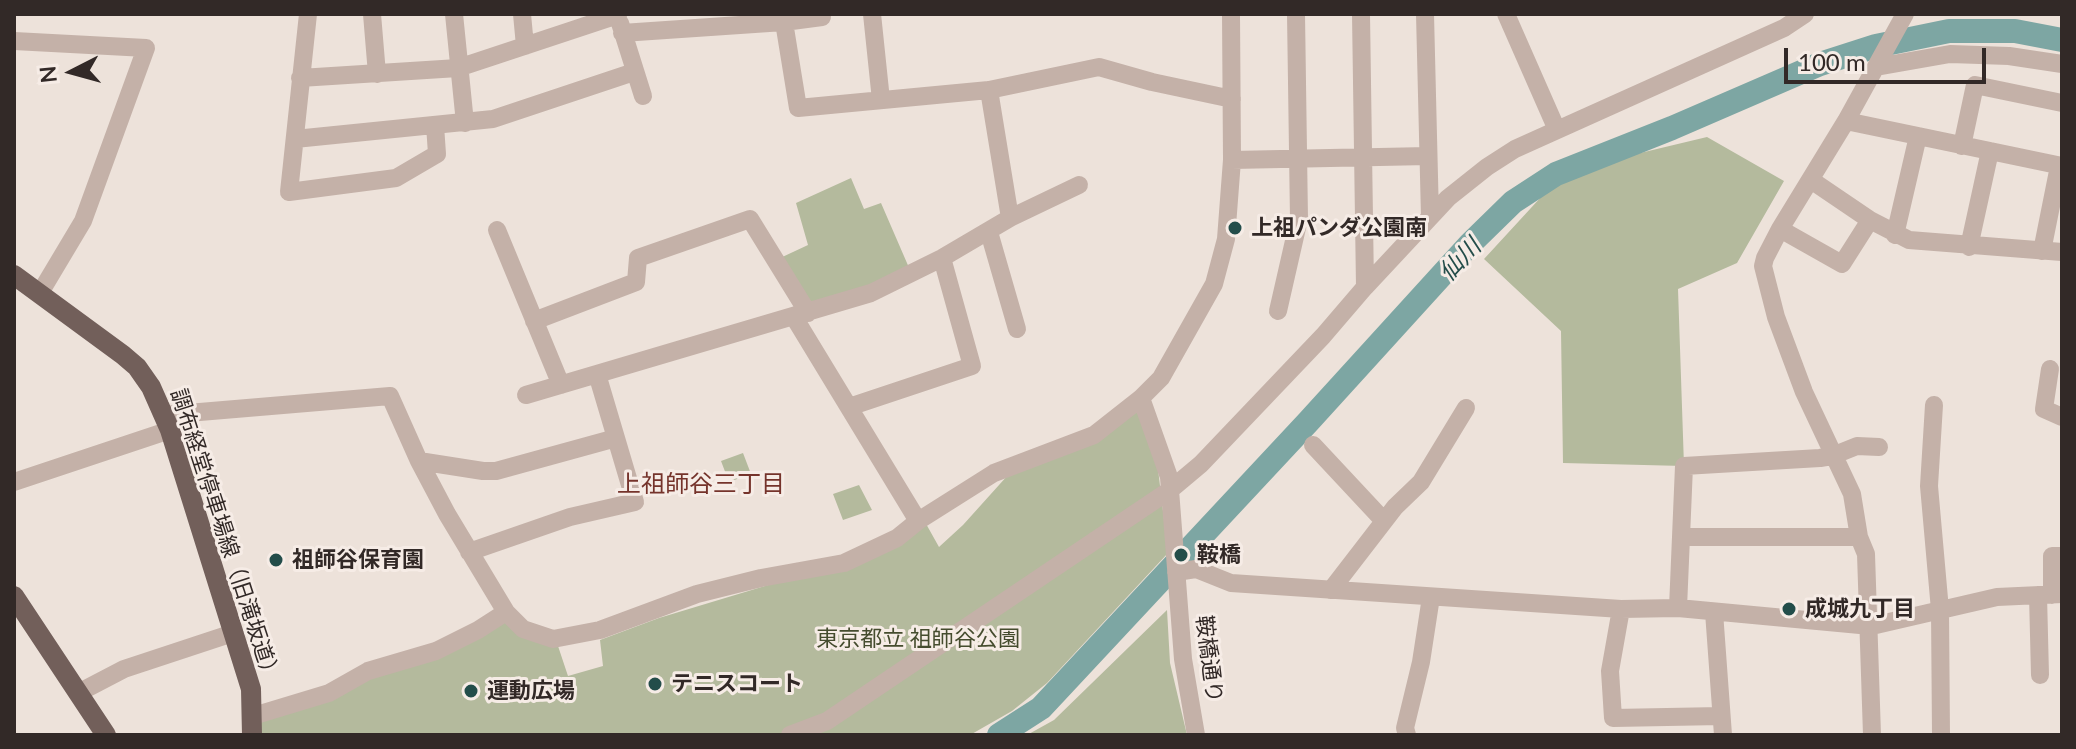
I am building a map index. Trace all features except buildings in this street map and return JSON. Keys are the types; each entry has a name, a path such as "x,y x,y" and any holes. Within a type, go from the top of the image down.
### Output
{"main road":[{"name":"調布経堂停車場線（旧滝坂道）","path":"14,276 137,367 151,387 167,423 251,689 252,726"},
{"path":"14,596 106,735"}],"street":[{"path":"308,14 289,192 396,178 437,154 435,125"},
{"path":"372,14 377,74"},
{"path":"454,14 465,123"},
{"path":"522,14 525,46"},
{"path":"300,78 458,68 619,21 784,22 822,17 821,14"},
{"path":"872,14 881,100"},
{"path":"14,482 167,423 390,396 419,461 469,552 506,612 523,629 553,639 571,637 600,630 697,594 761,578 844,563 897,538 918,521 994,473 1094,435 1161,378 1214,284 1228,228 1232,160 1231,14"},
{"path":"1278,311 1299,219 1296,14"},
{"path":"1361,14 1365,287"},
{"path":"1425,14 1430,217"},
{"path":"1506,14 1557,130"},
{"path":"790,735 827,721 1170,490 1201,464 1323,336 1430,217 1462,185 1490,164 1557,130 1784,28 1805,14"},
{"path":"619,21 643,96"},
{"path":"1872,735 1866,554 1859,537 1852,494 1804,392 1764,276 1765,258 1780,229 1846,121 1901,21"},
{"path":"784,22 798,108 989,90 1099,67 1232,99"},
{"path":"14,41 146,48 83,221 40,293"},
{"path":"1877,64 1950,54 2009,56 2062,64"},
{"path":"295,139 493,119 634,72"},
{"path":"1962,146 1975,85 2062,103"},
{"path":"989,90 1010,218"},
{"path":"1846,121 2061,166 2042,251"},
{"path":"1895,235 1918,136"},
{"path":"1969,247 1990,151"},
{"path":"1232,160 1428,156"},
{"path":"1811,180 1870,220 1909,240 2062,252"},
{"path":"526,395 871,293 942,258 1010,218 1079,185"},
{"path":"534,321 636,282 638,258 750,219 849,407 918,521"},
{"path":"1780,229 1842,264 1870,220"},
{"path":"497,230 561,385"},
{"path":"989,232 1017,329"},
{"path":"849,407 972,366 942,258"},
{"path":"2050,369 2044,409 2062,417"},
{"path":"469,552 570,517 635,502 597,374"},
{"name":"鞍橋通り","path":"1141,398 1169,477 1185,669 1196,735"},
{"path":"1934,405 1929,486 1940,610 1941,735"},
{"path":"1331,590 1384,521 1421,482 1466,408"},
{"path":"419,461 496,471 616,438"},
{"path":"1313,445 1384,521"},
{"path":"1678,608 1684,466 1832,456 1857,446 1879,447"},
{"path":"1682,537 1859,537"},
{"path":"2040,675 2051,595 2052,556 2062,556"},
{"path":"1177,585 1198,569 1231,583 1621,609 1678,608 1870,625 1997,597 2051,595"},
{"path":"1407,735 1405,728 1421,662 1431,597"},
{"path":"1621,609 1610,671 1613,718 1722,726 1714,612"},
{"path":"252,726 329,693 368,671 436,651 506,612"},
{"path":"78,693 124,669 233,633"}],"green space":[{"path":"1707,137 1784,181 1737,263 1678,289 1684,466 1563,463 1561,331 1484,259 1565,171"},
{"path":"851,178 864,209 881,203 910,270 809,308 778,259 808,245 796,203"},
{"name":"東京都立 祖師谷公園","path":"1136,407 1158,469 1168,553 1047,683 1012,711 970,735 257,735 257,724 502,618 557,643 568,676 603,666 600,640 659,618 798,576 925,522 939,547 1008,475"},
{"path":"743,453 751,474 729,482 721,461"},
{"path":"859,485 872,510 843,520 833,494"},
{"path":"1167,610 1170,663 1187,735 1027,735 1054,720"}],"waterway":[{"name":"仙川","path":"999,735 1041,708 1470,244 1513,202 1556,174 1820,64 1876,46 1949,31 2015,31 2062,40"}],"place":[{"name":"上祖パンダ公園南","path":"1235,228"},
{"name":"鞍橋","path":"1181,555"},
{"name":"祖師谷保育園","path":"276,560"},
{"name":"成城九丁目","path":"1789,609"},
{"name":"テニスコート","path":"655,684"},
{"name":"運動広場","path":"471,691"}],"district":[{"name":"上祖師谷三丁目","path":"701,484"}]}
